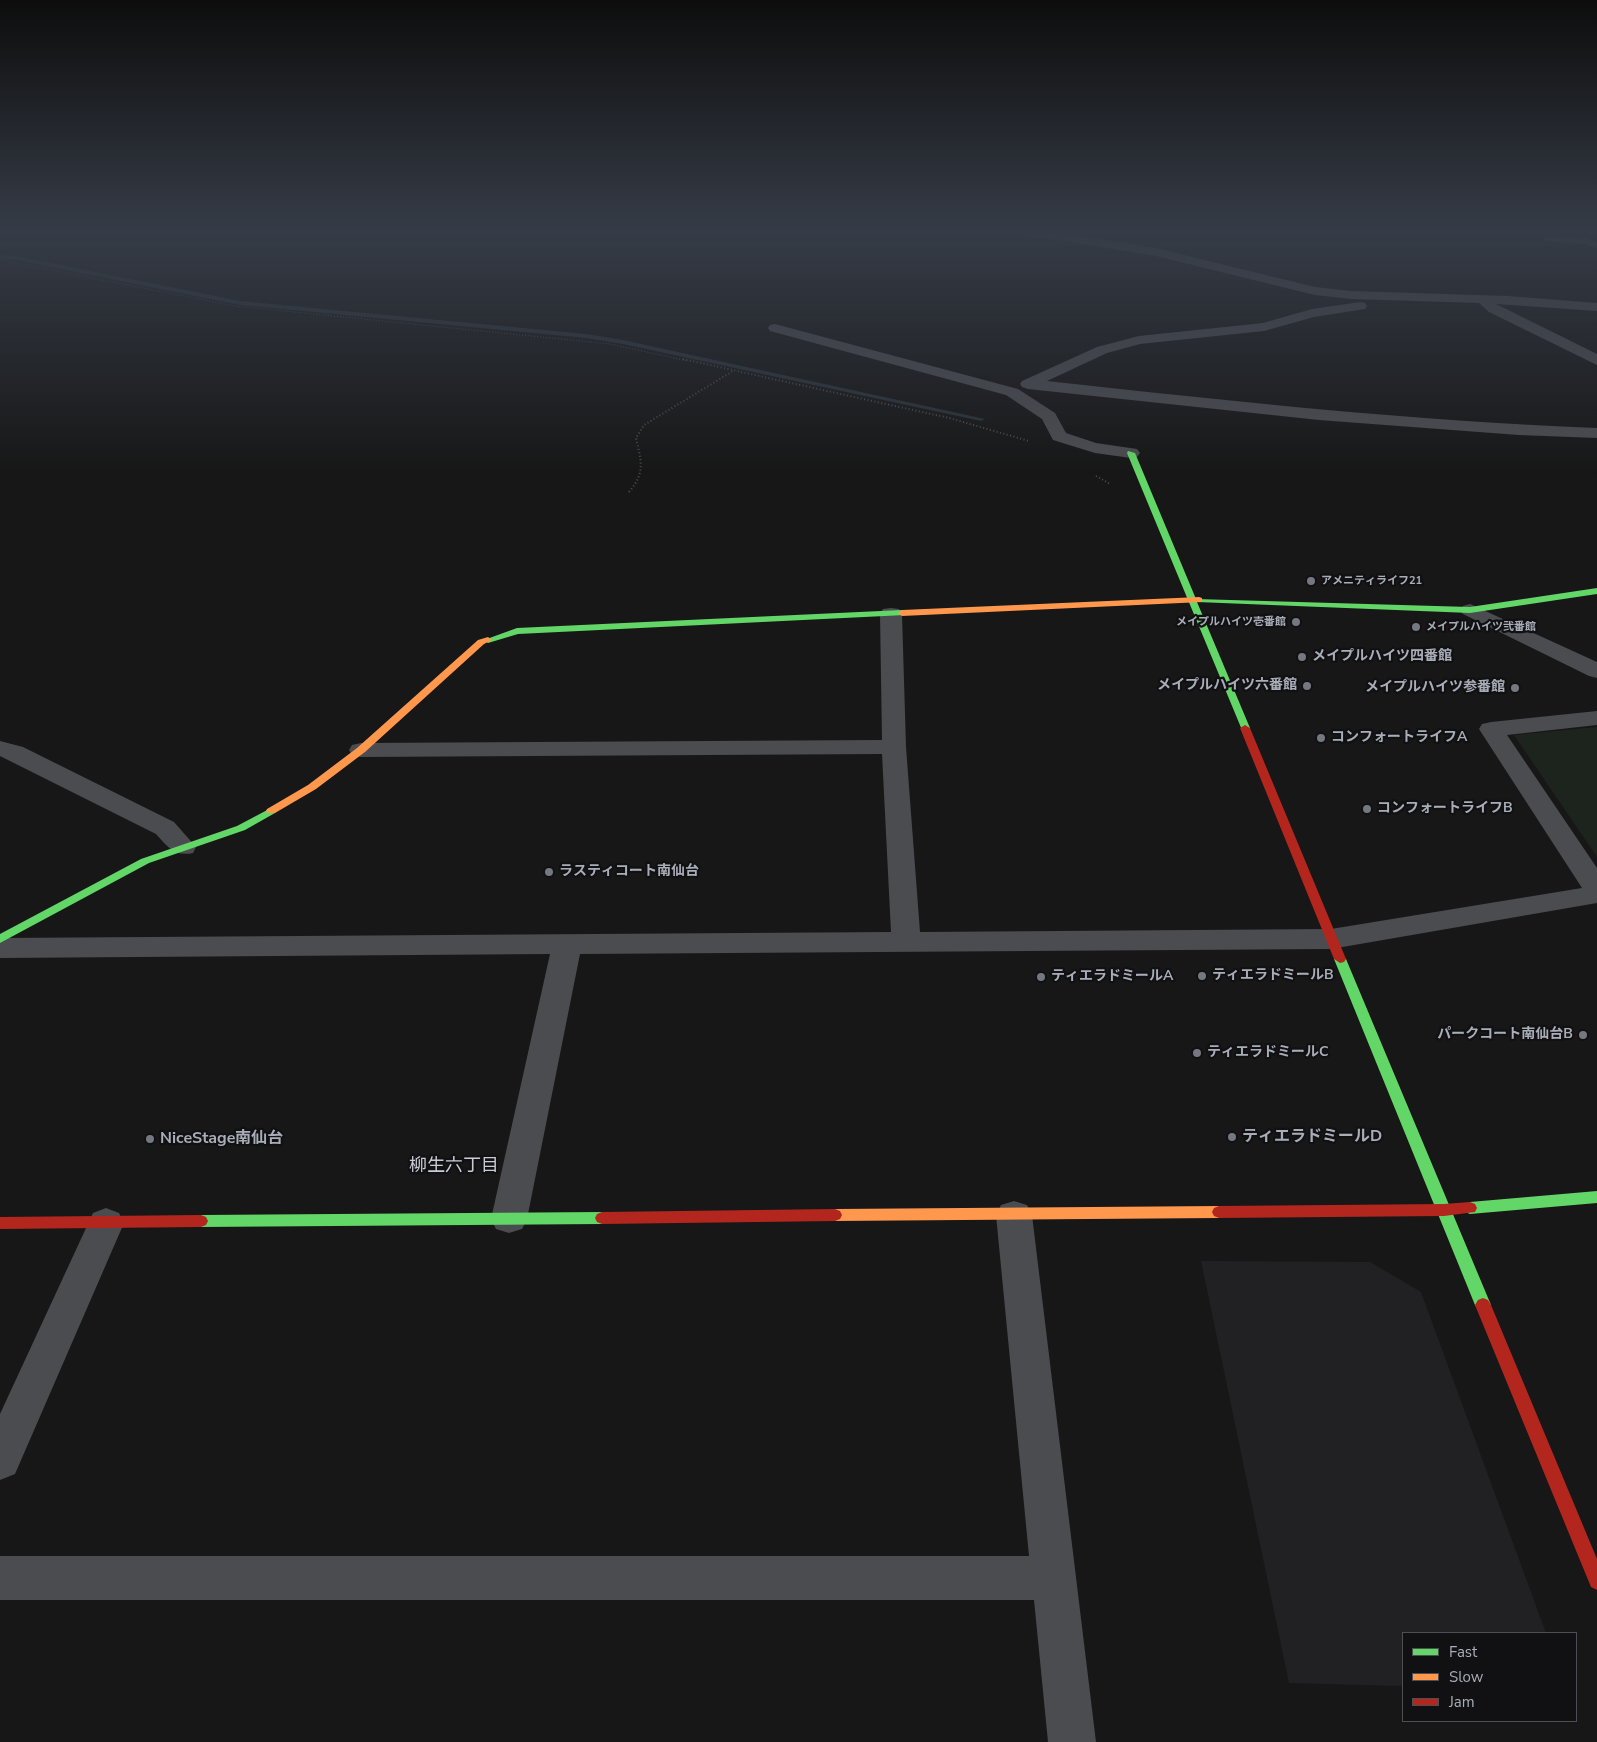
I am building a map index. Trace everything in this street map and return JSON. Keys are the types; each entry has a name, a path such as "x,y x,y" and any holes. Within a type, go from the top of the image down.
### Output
{"street":[{"path":"1012,392 1102,350 1140,340 1264,327 1324,311"},
{"path":"1499,311 1597,360"},
{"path":"775,328 1012,392 1049,416 1059,436 1096,448 1132,454 1597,1581"},
{"path":"1029,384 1319,415 1519,430 1597,433"},
{"path":"0,939 146,861 241,828 312,787 362,750 480,642 517,630 1192,600 1470,610 1597,591"},
{"path":"1470,610 1597,671"},
{"path":"891,614 894,747 906,941"},
{"path":"1597,718 1491,729 1597,889"},
{"path":"362,750 894,747"},
{"path":"0,748 14,752 165,828 183,847"},
{"path":"0,948 906,941 1331,940 1597,894"},
{"path":"509,1219 567,944"},
{"path":"0,1224 1444,1210 1597,1197"},
{"path":"1014,1215 1072,1742"},
{"path":"0,1460 106,1223"},
{"path":"0,1578 1053,1578"}],"path":[{"path":"289,311 610,344 949,418 1029,441"},
{"path":"629,492 640,481 642,471 636,438 644,425 733,370"},
{"path":"1094,475 1108,483 1124,488 1146,490"}],"shaded area":[{"path":"1597,727 1597,857 1514,735"},
{"path":"1201,1261 1370,1262 1421,1292 1546,1632 1402,1632 1402,1686 1289,1683"}],"waterway":[{"path":"327,311 586,336 623,342 981,419"}],"traffic: fast":[{"path":"1131,453 1245,728"},
{"path":"1199,600 1470,610 1597,591"},
{"path":"488,640 517,631 902,613"},
{"path":"0,939 145,861 241,828 271,811"},
{"path":"1340,959 1483,1305"},
{"path":"1470,1208 1597,1197"},
{"path":"201,1221 602,1218"}],"traffic: slow":[{"path":"902,613 1199,600"},
{"path":"271,811 312,787 361,750 481,642 488,640"},
{"path":"835,1215 1219,1212"}],"traffic: jam":[{"path":"1245,728 1340,959"},
{"path":"1219,1212 1444,1210 1470,1208"},
{"path":"602,1218 835,1215"},
{"path":"0,1223 201,1221"},
{"path":"1483,1305 1597,1581"}],"place":[{"name":"アメニティライフ21","path":"1311,581"},
{"name":"メイプルハイツ壱番館","path":"1296,622"},
{"name":"メイプルハイツ弐番館","path":"1416,627"},
{"name":"メイプルハイツ四番館","path":"1302,657"},
{"name":"メイプルハイツ六番館","path":"1307,686"},
{"name":"メイプルハイツ参番館","path":"1515,688"},
{"name":"コンフォートライフA","path":"1321,738"},
{"name":"コンフォートライフB","path":"1367,809"},
{"name":"ラスティコート南仙台","path":"549,872"},
{"name":"ティエラドミールB","path":"1202,976"},
{"name":"ティエラドミールA","path":"1041,977"},
{"name":"パークコート南仙台B","path":"1583,1035"},
{"name":"ティエラドミールC","path":"1197,1053"},
{"name":"ティエラドミールD","path":"1232,1137"},
{"name":"NiceStage南仙台","path":"150,1139"}],"district":[{"name":"柳生六丁目","path":"454,1167"}]}
